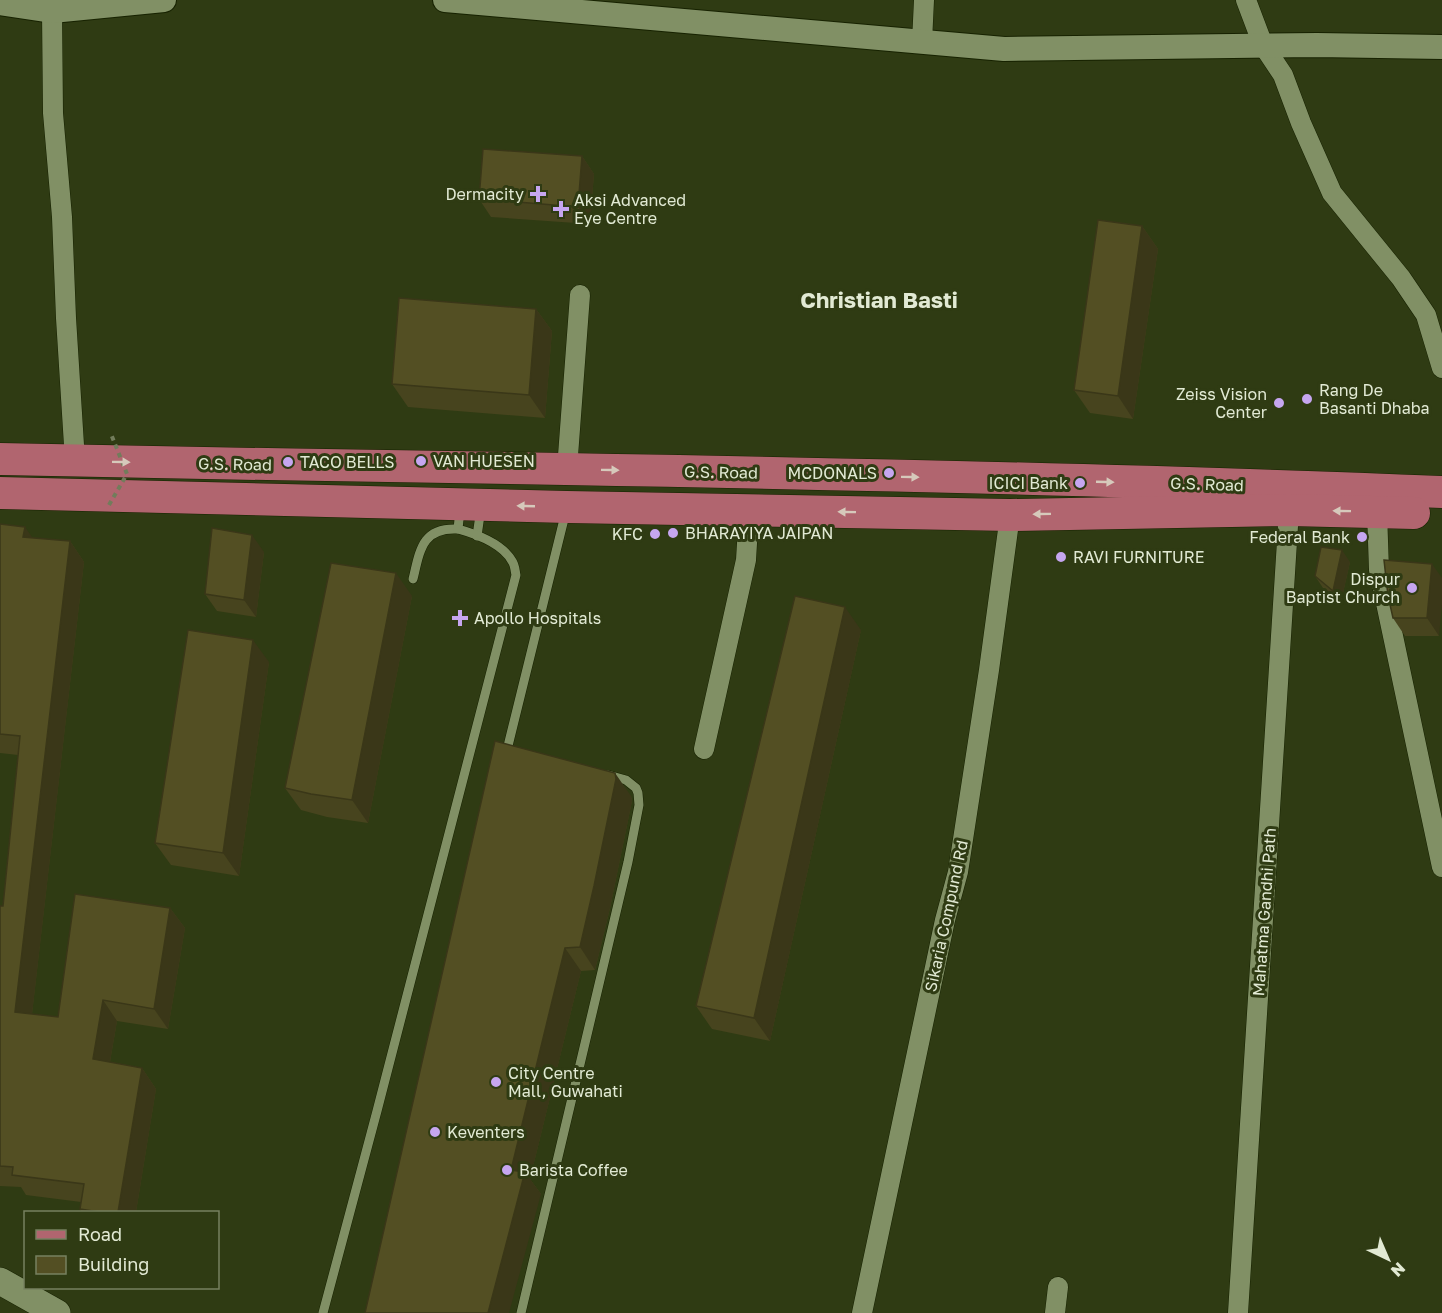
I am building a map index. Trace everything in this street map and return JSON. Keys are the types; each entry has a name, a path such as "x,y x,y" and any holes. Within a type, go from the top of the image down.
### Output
{"main road":[{"name":"G.S. Road","path":"0,459 1030,479 1442,492"},
{"name":"G.S. Road","path":"0,493 467,513 567,507 1010,515 1289,510 1442,513"},
{"path":"0,1281 57,1313"}],"street":[{"path":"0,3 46,7 164,0"},
{"path":"445,0 542,4 1004,49 1263,45 1442,47"},
{"path":"922,42 924,0"},
{"path":"1246,0 1263,45 1283,75 1332,193 1401,278 1426,315 1442,368"},
{"path":"46,7 62,217 75,461"},
{"path":"567,469 580,295"},
{"path":"704,749 746,560 749,510"},
{"name":"Mahatma Gandhi Path","path":"1238,1313 1289,510"},
{"path":"1377,512 1379,570 1442,867"},
{"name":"Sikaria Compund Rd","path":"862,1313 942,932 958,872 1010,515"},
{"path":"1055,1313 1059,1287"}],"lane":[{"path":"505,758 567,507"},
{"path":"467,513 477,536"},
{"path":"323,1313 381,1099 516,575 513,562 507,554 496,544 469,532 467,513"},
{"path":"413,579 420,548 432,533 445,528 467,513"},
{"path":"508,746 519,749"},
{"path":"521,1313 628,862 639,805 636,788 626,780 594,771"}],"path":[{"path":"109,505 127,474 111,434"}],"building":[{"path":"483,149 582,156 578,207 479,199"},
{"path":"1098,220 1142,226 1118,396 1074,390"},
{"path":"399,298 536,309 529,395 392,384"},
{"path":"0,524 25,527 23,537 70,541 15,1012 58,1017 75,894 170,908 154,1009 103,1000 93,1059 142,1068 118,1211 80,1209 84,1184 12,1175 13,1167 0,1166 0,906 3,906 20,736 0,734"},
{"path":"212,528 252,535 244,600 205,594"},
{"path":"1321,547 1342,550 1333,591 1315,576"},
{"path":"1384,560 1432,564 1427,618 1393,618"},
{"path":"331,563 396,573 352,800 285,788"},
{"path":"795,596 845,607 754,1018 696,1006"},
{"path":"188,630 253,640 223,853 155,843"},
{"name":"City Centre Mall, Guwahati","path":"495,741 615,773 616,779 594,886 580,947 565,948 511,1170 525,1172 488,1313 365,1313"}],"place":[{"name":"Dermacity","path":"538,194"},
{"name":"Aksi Advanced Eye Centre","path":"561,209"},
{"name":"Rang De Basanti Dhaba","path":"1307,399"},
{"name":"Zeiss Vision Center","path":"1279,403"},
{"name":"VAN HUESEN","path":"421,461"},
{"name":"TACO BELLS","path":"288,462"},
{"name":"MCDONALS","path":"889,473"},
{"name":"ICICI Bank","path":"1080,483"},
{"name":"BHARAYIYA JAIPAN","path":"673,533"},
{"name":"KFC","path":"655,534"},
{"name":"Federal Bank","path":"1362,537"},
{"name":"RAVI FURNITURE","path":"1061,557"},
{"name":"Dispur Baptist Church","path":"1412,588"},
{"name":"Apollo Hospitals","path":"460,618"},
{"name":"City Centre Mall, Guwahati","path":"496,1082"},
{"name":"Keventers","path":"435,1132"},
{"name":"Barista Coffee","path":"507,1170"}],"district":[{"name":"Christian Basti","path":"879,299"}]}
